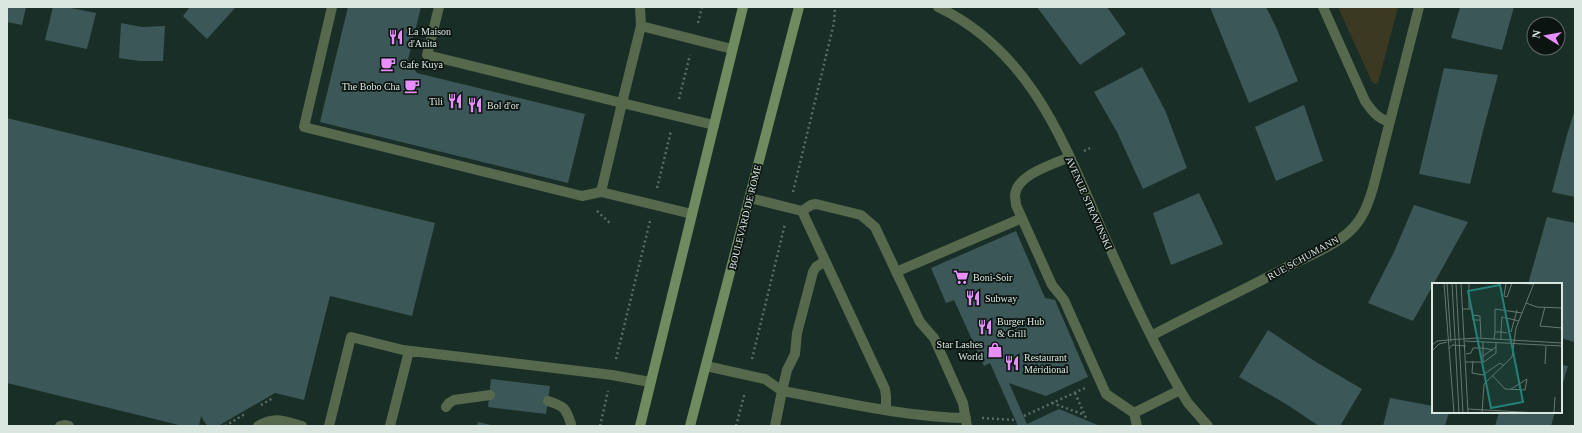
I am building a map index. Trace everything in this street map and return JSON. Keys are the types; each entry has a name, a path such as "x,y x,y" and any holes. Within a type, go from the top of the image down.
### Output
{"main road":[{"path":"640,426 743,7"},
{"name":"BOULEVARD DE ROME","path":"690,426 799,7"}],"street":[{"path":"332,7 304,127 582,196 601,192 692,214"},
{"path":"439,7 427,55 714,125"},
{"path":"601,192 641,26 640,7"},
{"name":"AVENUE STRAVINSKI","path":"938,7 972,28 1012,62 1042,104 1069,157 1135,306 1180,390 1188,403 1208,426"},
{"path":"1323,7 1365,101 1373,113 1380,119 1389,122"},
{"name":"RUE SCHUMANN","path":"1151,336 1260,282 1338,240 1350,231 1365,211 1369,200 1419,7"},
{"path":"641,26 732,49"},
{"path":"1069,157 1029,175 1020,182 1015,195 1016,205 1052,285 1064,300 1106,394 1134,413 1137,426"},
{"path":"706,366 765,379 782,391 967,422 963,403 934,338 920,322 875,227 861,214 816,204 811,205 802,211 750,198"},
{"path":"802,211 885,389 886,409"},
{"path":"896,272 1022,218"},
{"path":"775,426 786,370 796,354 797,333 812,272 816,267 825,261"},
{"path":"329,426 351,337 409,351 605,374 650,382"},
{"path":"390,426 409,351"},
{"path":"1134,413 1180,390"},
{"path":"446,407 454,400 490,395"},
{"path":"548,401 564,407 568,412 571,424"},
{"path":"258,426 272,420 302,426"},
{"path":"60,426 69,426"}],"path":[{"path":"699,19 702,7"},
{"path":"794,189 834,23 835,7"},
{"path":"681,95 689,60"},
{"path":"657,191 670,136"},
{"path":"615,362 651,214"},
{"path":"752,362 785,228"},
{"path":"600,426 609,387"},
{"path":"1024,416 1086,387"},
{"path":"736,426 744,392"},
{"path":"1075,392 1087,420"},
{"path":"1052,403 1085,415"},
{"path":"985,418 1015,420"}],"shaded area":[{"path":"1338,7 1398,7 1378,83 1375,84 1372,82"}],"building":[{"path":"7,7 26,7 22,25 7,22"},
{"path":"53,7 66,7 96,13 87,49 45,40"},
{"path":"190,7 236,7 207,39 183,16"},
{"path":"348,7 421,7 408,60 417,73 585,114 568,183 320,122"},
{"path":"1037,7 1107,7 1126,34 1080,65"},
{"path":"1210,7 1266,7 1276,27 1298,81 1249,103"},
{"path":"1460,7 1514,7 1502,50 1451,38"},
{"path":"121,23 142,27 165,26 163,61 140,61 119,58"},
{"path":"1142,67 1165,110 1187,168 1143,189 1117,132 1094,92"},
{"path":"1444,68 1498,75 1470,184 1419,174"},
{"path":"1304,105 1323,161 1276,181 1255,127"},
{"path":"1575,109 1575,197 1552,192"},
{"path":"7,118 435,223 412,316 330,296 304,400 275,393 218,426 207,426 201,416 199,426 183,426 7,383"},
{"path":"1199,193 1223,244 1171,265 1153,213"},
{"path":"1414,205 1468,222 1434,283 1432,283 1432,287 1413,321 1368,303 1394,252"},
{"path":"1547,217 1575,223 1574,342 1562,338 1562,283 1528,283"},
{"path":"1016,231 1045,298 1055,300 1088,377 1046,396 1009,383 1027,424 1059,409 1100,426 1018,426 990,363 984,366 954,300 946,303 931,268"},
{"path":"1268,330 1316,362 1362,389 1340,426 1319,426 1286,404 1239,377"},
{"path":"1562,365 1568,366 1562,386"},
{"path":"491,379 550,386 546,414 488,407"},
{"path":"1390,398 1432,406 1432,413 1449,413 1445,426 1383,426"},
{"path":"1499,413 1555,413 1551,426 1495,426"},
{"path":"478,422 491,425 491,426 477,426"}],"place":[{"name":"La Maison d'Anita","path":"396,37"},
{"name":"Cafe Kuya","path":"388,64"},
{"name":"The Bobo Cha","path":"412,86"},
{"name":"Tili","path":"455,101"},
{"name":"Bol d'or","path":"475,105"},
{"name":"Boni-Soir","path":"961,277"},
{"name":"Subway","path":"973,298"},
{"name":"Burger Hub & Grill","path":"985,327"},
{"name":"Star Lashes World","path":"995,350"},
{"name":"Restaurant Méridional","path":"1012,363"}]}
